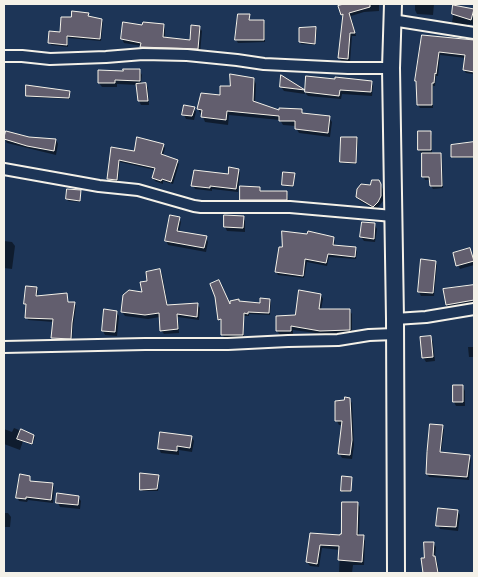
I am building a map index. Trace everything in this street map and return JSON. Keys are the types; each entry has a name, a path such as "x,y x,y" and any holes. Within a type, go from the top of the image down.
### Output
{"main road":[{"path":"393,12 391,68 396,573"}],"street":[{"path":"393,12 474,33"},
{"path":"4,56 50,59 143,54 187,55 264,64 391,68"},
{"path":"4,169 99,186 138,190 201,207 290,208 393,216"},
{"path":"4,347 228,344 338,340 369,335 426,317 474,308"}],"building":[{"path":"344,4 370,4 370,7 349,13 355,33 350,33 348,59 338,58 343,14 341,15 338,6"},
{"path":"453,5 474,9 471,20 452,14"},
{"path":"72,11 89,13 88,16 102,19 100,39 67,36 67,45 48,43 49,31 60,32 61,17 71,17"},
{"path":"238,14 250,14 249,20 264,20 264,40 235,40"},
{"path":"123,22 142,25 143,22 164,24 163,37 190,40 191,25 200,26 198,49 140,47 141,43 121,39"},
{"path":"316,27 315,44 299,42 299,28"},
{"path":"422,35 474,40 474,72 463,70 465,55 439,52 434,83 432,83 432,105 417,105 415,81"},
{"path":"123,69 140,69 140,81 115,80 115,83 98,83 98,70 123,71"},
{"path":"230,74 254,78 253,101 279,110 279,108 302,109 302,113 330,116 328,133 295,129 295,121 279,121 279,116 227,111 226,120 201,117 202,110 197,109 201,93 220,95 220,86 230,86"},
{"path":"281,75 305,90 280,87"},
{"path":"306,76 372,81 371,92 340,90 339,96 305,92"},
{"path":"146,83 148,101 138,101 136,84"},
{"path":"26,85 70,91 69,98 26,96"},
{"path":"184,105 195,107 192,116 182,115"},
{"path":"6,131 29,137 56,139 54,151 4,139"},
{"path":"418,131 431,131 431,150 418,150"},
{"path":"137,137 164,144 161,154 178,160 171,182 152,178 155,168 119,160 117,180 107,179 111,147 134,151"},
{"path":"341,137 357,137 356,163 340,162"},
{"path":"474,142 474,157 451,157 451,145"},
{"path":"422,153 441,153 442,186 430,186 429,177 422,177"},
{"path":"229,167 239,169 236,189 191,186 194,170 228,174"},
{"path":"283,172 295,173 293,186 282,185"},
{"path":"372,180 379,180 381,184 381,196 373,207 356,197 357,189 361,184 370,185"},
{"path":"240,186 260,187 260,191 287,191 287,200 240,200"},
{"path":"67,189 81,190 80,201 66,199"},
{"path":"170,215 180,217 177,231 207,236 204,248 165,241"},
{"path":"224,215 244,216 243,228 224,227"},
{"path":"362,222 375,223 374,239 360,237"},
{"path":"282,231 307,234 308,231 334,237 333,245 356,247 355,257 328,254 326,263 305,259 303,276 275,272 279,247 282,247"},
{"path":"470,248 474,261 456,266 453,253"},
{"path":"421,259 436,261 433,293 418,292"},
{"path":"160,269 167,305 198,303 197,317 177,314 178,329 160,331 159,313 145,315 121,312 123,295 129,290 142,292 140,282 147,281 146,272"},
{"path":"219,280 230,304 230,301 239,299 239,301 260,303 260,298 270,299 269,313 244,313 243,335 221,335 221,319 218,320 215,297 210,284"},
{"path":"474,285 474,300 446,305 443,289"},
{"path":"26,286 37,287 36,296 67,293 68,302 75,302 71,339 51,338 53,319 25,318"},
{"path":"299,290 321,294 319,309 350,309 350,330 320,331 291,326 291,331 276,331 276,316 295,315"},
{"path":"104,309 117,311 115,332 102,331"},
{"path":"431,336 433,357 422,358 420,337"},
{"path":"453,385 463,385 463,402 453,402"},
{"path":"345,397 350,398 352,440 350,455 338,454 342,421 335,421 335,401 344,400"},
{"path":"430,424 443,425 440,452 470,455 467,477 426,474"},
{"path":"21,429 34,435 32,444 17,439"},
{"path":"160,432 192,436 190,448 177,446 177,451 158,449"},
{"path":"140,473 159,475 157,489 140,490"},
{"path":"20,474 30,476 30,481 53,483 51,500 26,497 26,499 16,498"},
{"path":"342,476 352,477 351,491 341,491"},
{"path":"57,493 79,496 78,505 56,503"},
{"path":"342,502 358,502 357,535 364,535 362,562 338,560 339,546 320,545 317,564 306,562 310,533 341,534"},
{"path":"438,508 458,510 456,527 436,526"},
{"path":"424,542 434,542 433,556 435,556 438,573 423,573 421,558 424,558"}]}
